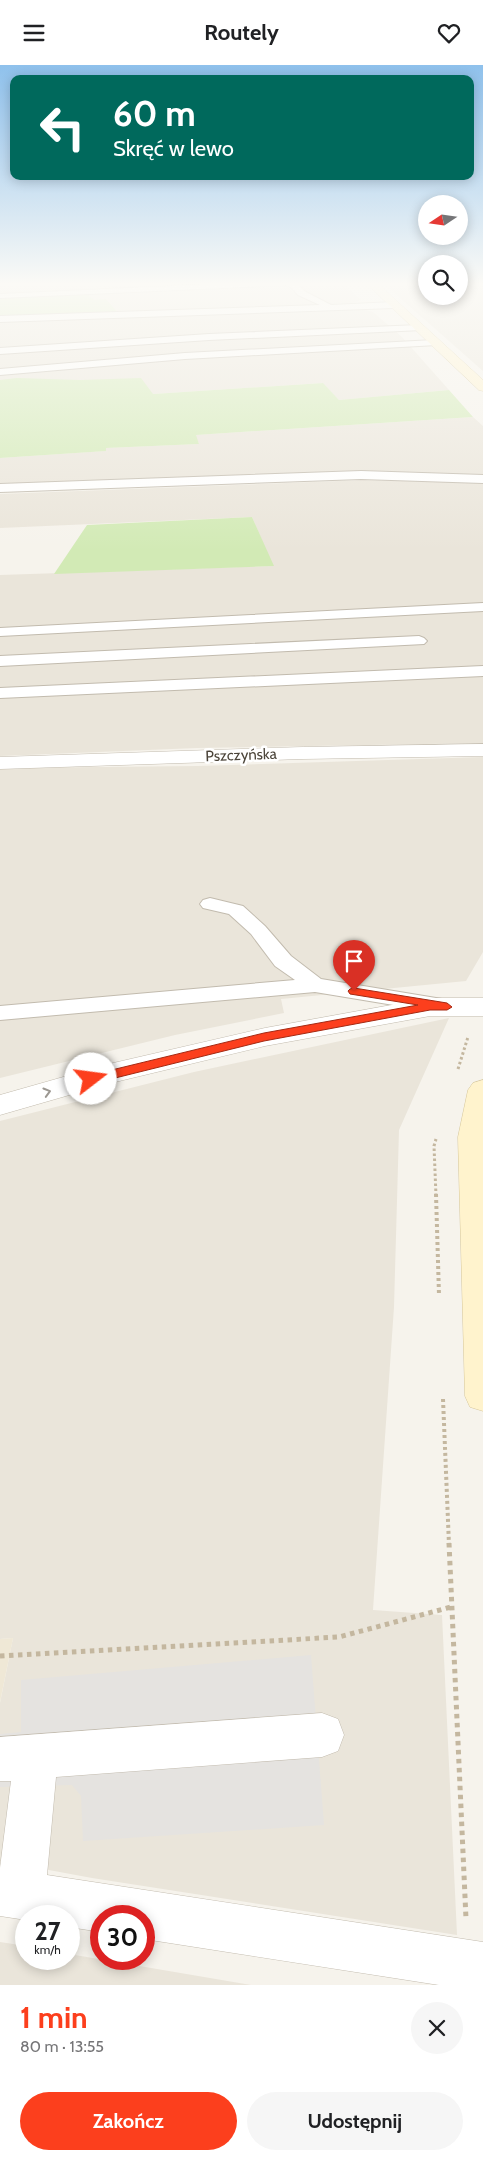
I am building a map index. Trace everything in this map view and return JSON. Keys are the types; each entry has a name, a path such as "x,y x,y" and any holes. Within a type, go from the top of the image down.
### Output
{"street":[{"path":"466,372 483,387"},
{"name":"Pszczyńska","path":"0,763 303,753 483,750"},
{"path":"0,1105 109,1074 264,1037 430,1007 480,1006"},
{"path":"483,1089 473,1137 483,1396"},
{"path":"322,1735 18,1758 10,1893 475,1966"}],"lane":[{"path":"0,488 361,475 483,479"},
{"path":"0,632 483,607"},
{"path":"0,661 419,641"},
{"path":"0,693 483,671"},
{"path":"210,904 236,910 258,930 283,961 315,985"},
{"path":"0,1013 315,985 447,1007"}],"path":[{"path":"449,1548 451,1607 475,1966"},
{"path":"0,1656 339,1637 451,1607"}],"shaded area":[{"path":"0,372 433,372 449,390 339,400 322,383 0,404"},
{"path":"473,417 483,426 483,475 0,485 0,458 105,451 105,448 199,444 195,435"},
{"path":"364,480 483,483 483,743 197,748 0,756 0,575 273,566 252,517 0,528 0,494"},
{"path":"483,757 483,952 466,981 281,999 284,1013 175,1035 0,1078 0,768 198,766"},
{"path":"449,1018 399,1130 394,1307 373,1610 442,1615 457,1935 92,1878 0,1861 0,1703 13,1638 0,1639 0,1121 194,1072"},
{"path":"13,1638 0,1702 0,1639"},
{"path":"311,1655 324,1825 83,1841 81,1796 72,1785 0,1787 0,1734 21,1732 21,1680"},
{"path":"0,1942 15,1944 15,1970 80,1970 80,1956 90,1958 90,1970 155,1969 251,1985 0,1985"}],"green space":[{"path":"17,378 80,380 141,378 153,394 323,383 339,400 449,390 473,417 196,435 199,444 106,448 106,451 0,458 0,380"},
{"path":"252,517 274,566 54,574 87,525"}],"route":[{"path":"91,1079 264,1037 430,1007 447,1007 354,991"}]}
